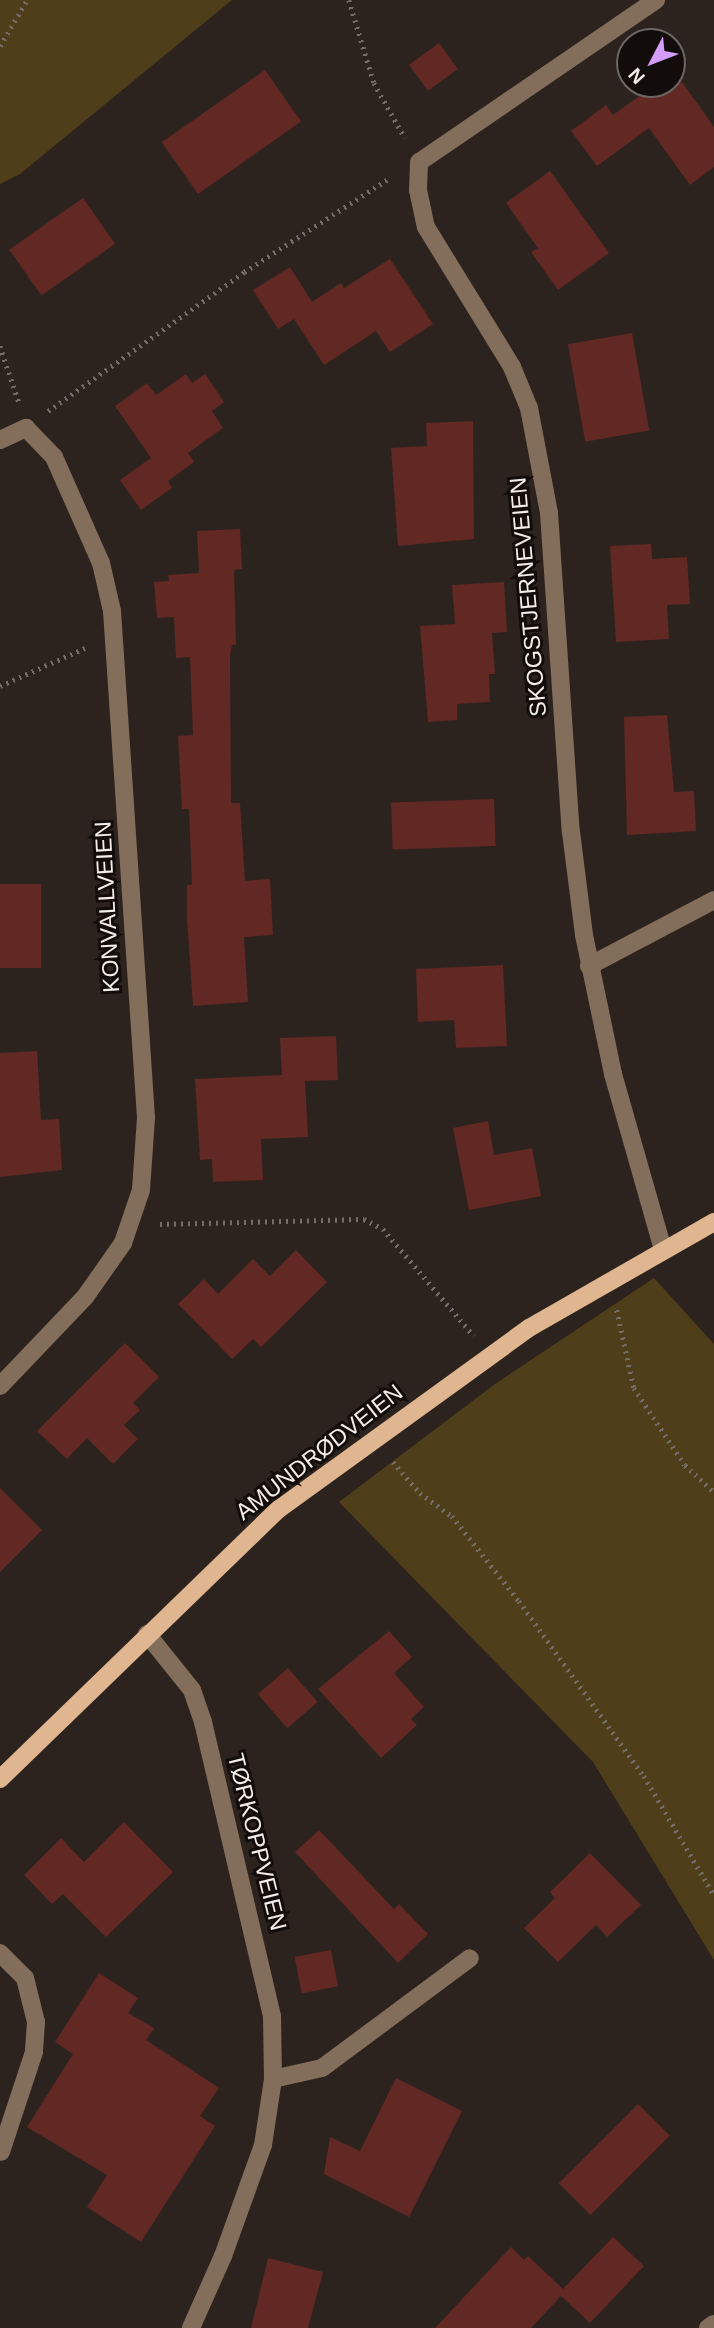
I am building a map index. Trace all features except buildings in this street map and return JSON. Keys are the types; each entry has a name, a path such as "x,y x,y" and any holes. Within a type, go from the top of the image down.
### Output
{"main road":[{"name":"AMUNDRØDVEIEN","path":"0,1780 147,1634 279,1509 488,1356 616,1277 714,1222"}],"street":[{"path":"419,162 656,0"},
{"name":"SKOGSTJERNEVEIEN","path":"419,162 418,190 426,227 512,367 529,408 541,461 549,513 570,832 589,966 614,1074 663,1250"},
{"path":"0,440 26,428"},
{"name":"KONVALLVEIEN","path":"0,1386 109,1267 132,1222 141,1190 146,1118 115,635 101,563 79,507 54,457 26,428"},
{"path":"589,966 714,900"},
{"name":"TØRKOPPVEIEN","path":"147,1634 192,1690 203,1722 270,2004 273,2079 263,2145 191,2328"},
{"path":"0,1952 25,1978 36,2022 34,2052 1,2151"},
{"path":"273,2079 322,2068 470,1958"},
{"path":"708,2328 714,2324"}],"path":[{"path":"0,46 27,0"},
{"path":"0,346 26,428 244,272 419,162 374,83 348,0"},
{"path":"0,687 115,635"},
{"path":"132,1222 182,1226 364,1219 383,1229 411,1259 488,1356"},
{"path":"616,1277 618,1327 634,1388 685,1465 714,1492"},
{"path":"373,1438 420,1493 452,1516 519,1601 644,1776 714,1895"}],"shaded area":[{"path":"0,0 232,0 20,174 0,184"},
{"path":"654,1278 714,1344 714,1960 593,1762 339,1502 495,1384"}]}
